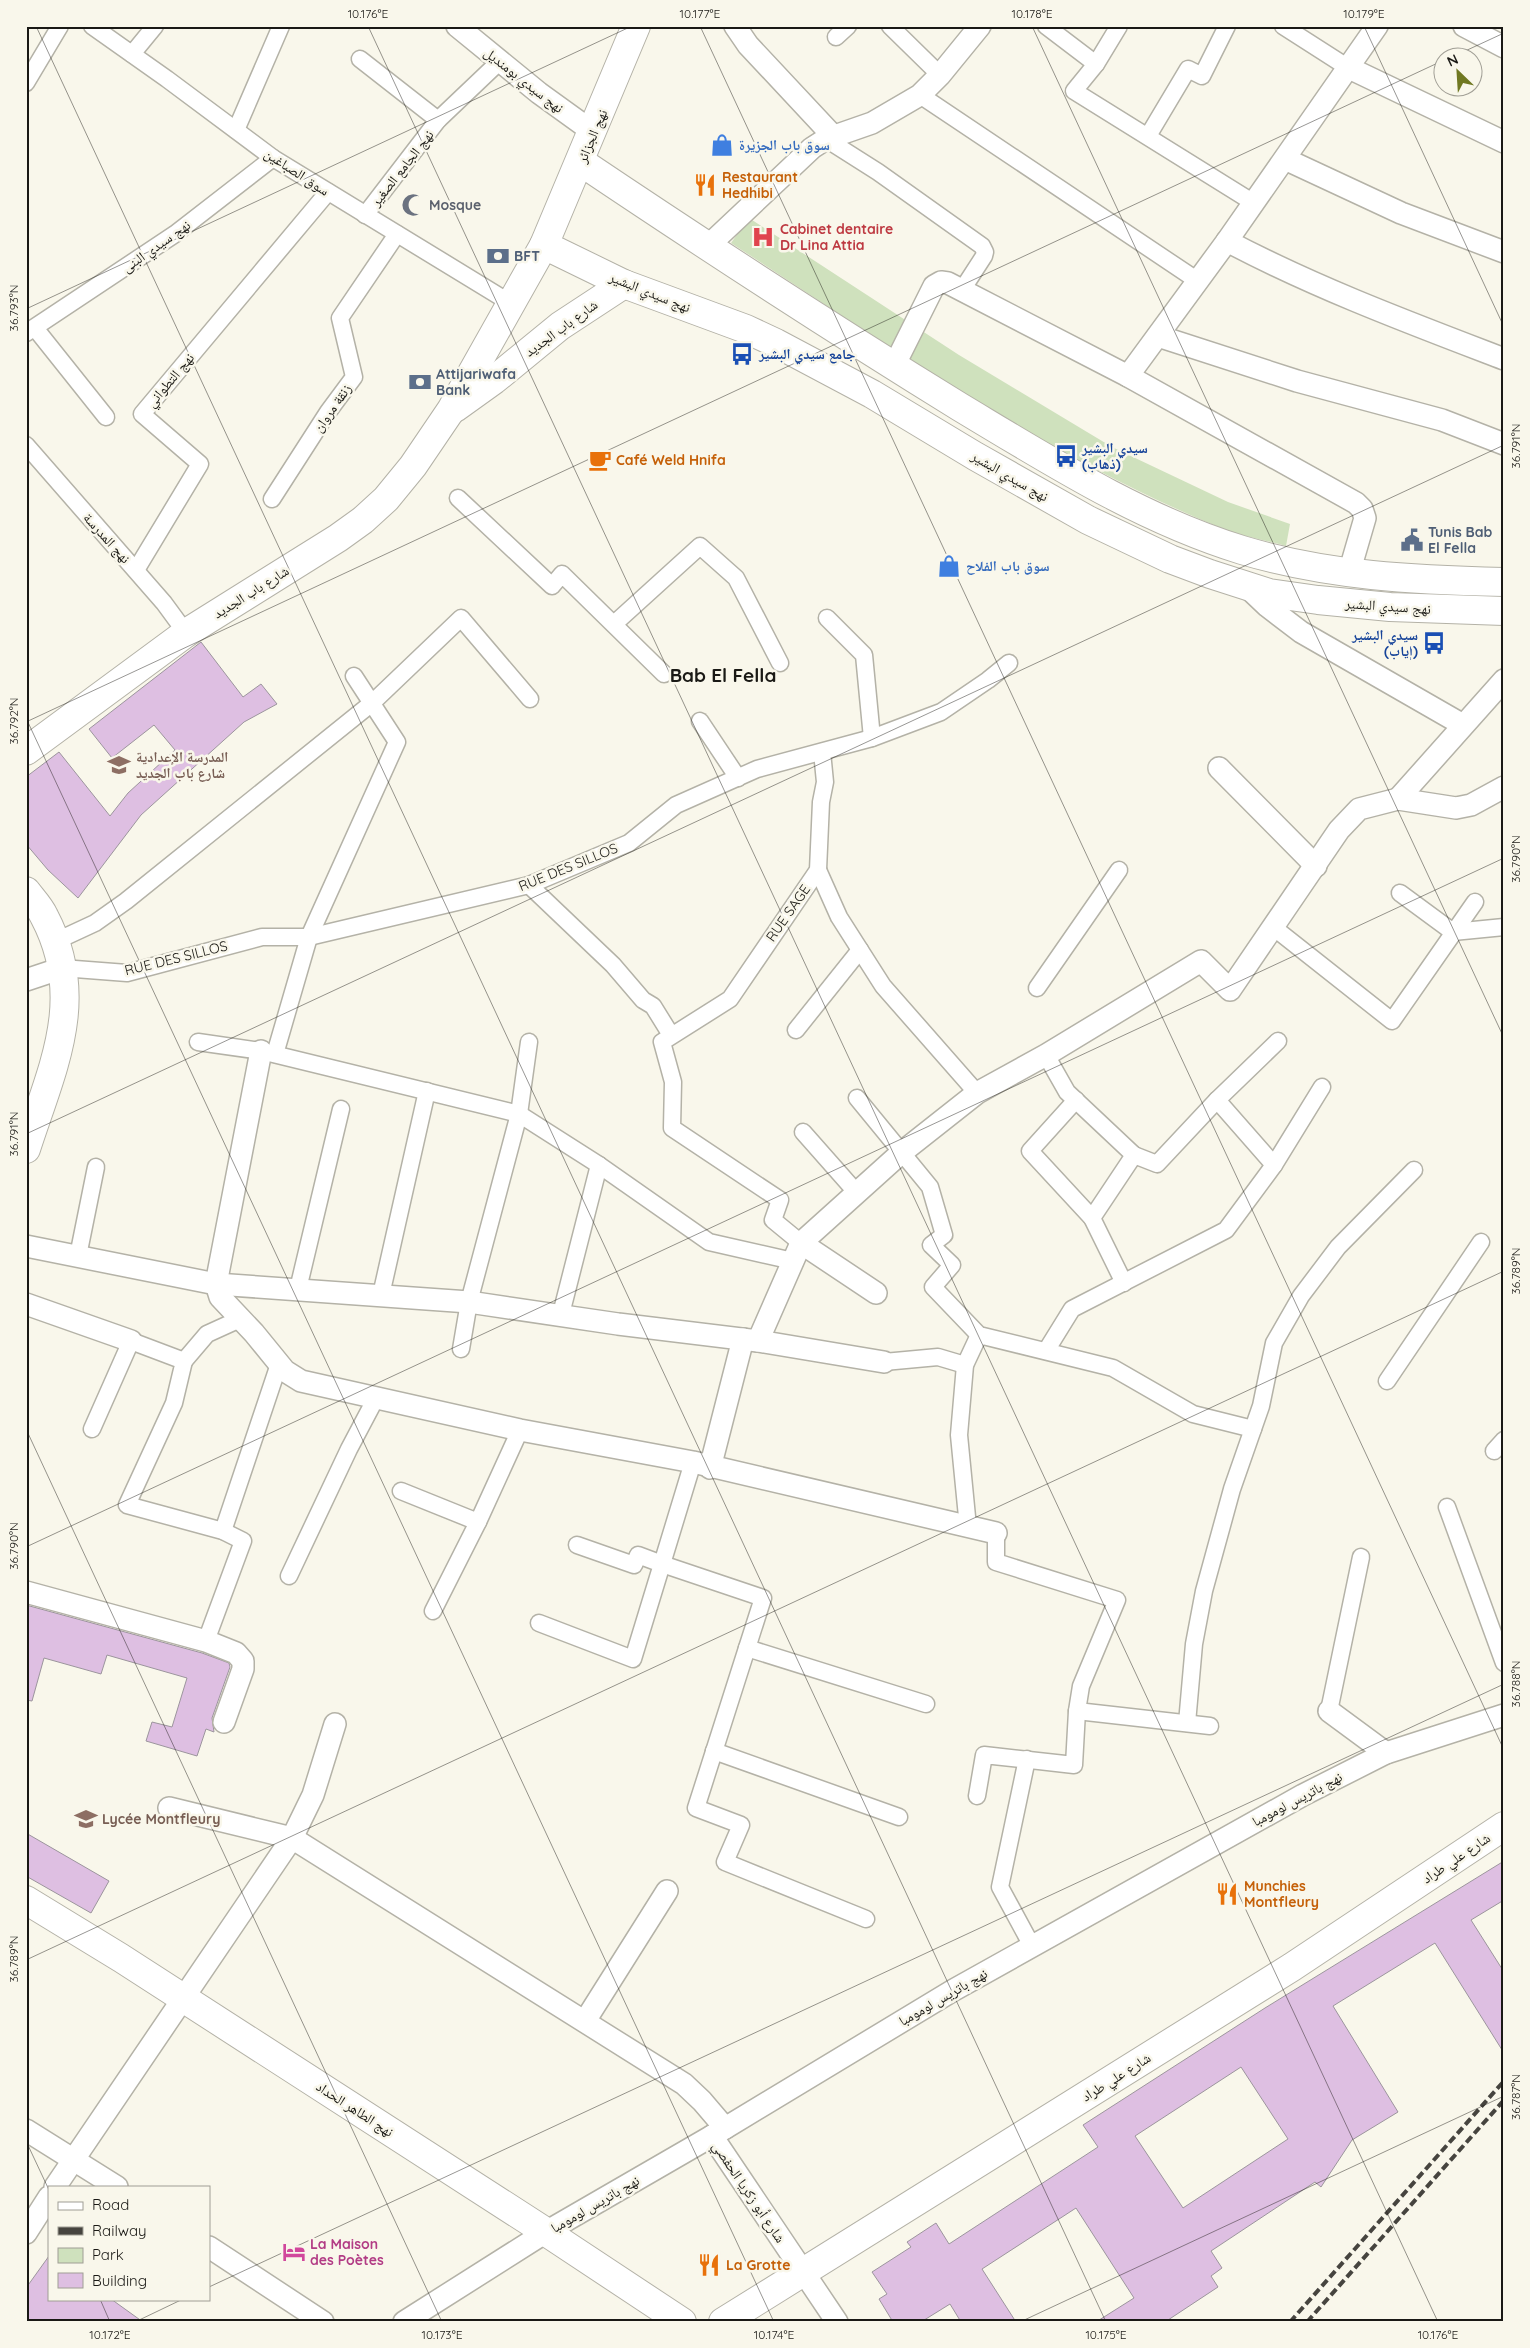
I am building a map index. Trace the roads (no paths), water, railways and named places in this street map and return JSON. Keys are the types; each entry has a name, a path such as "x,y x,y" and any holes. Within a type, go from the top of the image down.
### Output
{"main road":[{"name":"نهج الجزائر","path":"544,245 581,162 632,29"},
{"name":"نهج سيدي البشير","path":"581,162 894,366 1103,490 1169,524 1241,549 1316,569 1349,574 1414,579 1504,582"},
{"name":"نهج سيدي البشير","path":"544,245 624,284 746,329 784,347 872,394 975,456 1088,520 1170,559 1247,587 1270,593 1353,604 1504,611"},
{"name":"شارع باب الجديد","path":"26,750 186,632 363,520 396,489 451,410 544,245"},
{"name":"شارع باب الجديد","path":"451,410 481,391 560,326 624,284"},
{"path":"1088,520 1103,490"},
{"path":"26,891 44,915 57,948 66,993 66,1015 61,1039 26,1149"},
{"name":"شارع علي طراد","path":"724,2322 1292,1967 1504,1826"},
{"name":"نهج الطاهر الحداد","path":"26,1900 121,1958 682,2322"}],"street":[{"path":"26,83 60,26"},
{"name":"سوق الصباغين","path":"92,26 273,158 512,304"},
{"path":"132,54 155,26"},
{"path":"236,130 281,26"},
{"name":"نهج سيدي بومنديل","path":"456,26 499,62 593,132"},
{"path":"735,26 748,45 830,138 982,246 985,250 984,256 962,290"},
{"path":"836,37 848,26"},
{"path":"890,26 940,75"},
{"path":"1046,26 1096,64"},
{"path":"1119,26 1096,64 1074,91 1254,203"},
{"path":"1148,136 1188,69 1202,76 1226,26"},
{"path":"1283,26 1348,68 1504,142"},
{"path":"1128,376 1227,241 1377,26"},
{"path":"708,246 792,166 830,138 872,123 920,95 940,75 972,28"},
{"path":"1474,29 1504,47"},
{"name":"نهج الجامع الصغير","path":"360,59 438,120"},
{"name":"نهج الجامع الصغير","path":"365,215 438,120 499,62"},
{"path":"920,95 1198,281"},
{"name":"نهج سيدي البنى","path":"106,417 31,331 174,234 273,158"},
{"path":"1285,159 1401,212 1504,252"},
{"name":"نهج التطواني","path":"136,570 200,464 142,414 328,192"},
{"name":"زنقة مروان","path":"272,499 328,412 354,377 340,318 397,234"},
{"path":"1227,241 1341,295 1504,358"},
{"path":"894,366 936,284 944,282 962,290 1128,376 1359,506 1365,518 1349,574"},
{"path":"1158,336 1297,381 1442,420 1504,444"},
{"name":"نهج المدرسة","path":"26,446 136,570 186,632"},
{"path":"458,498 552,586 562,574 664,674"},
{"path":"614,624 700,546 736,578 780,663"},
{"path":"1247,587 1267,606 1301,632 1463,725"},
{"path":"67,936 95,923 126,901 372,703 461,618 530,699"},
{"path":"827,618 864,655 872,738"},
{"name":"RUE DES SILLOS","path":"62,968 127,973 262,937 309,937 529,886 629,843 676,805 757,769 872,738 941,712 988,680 1009,663"},
{"path":"354,676 397,742 309,937 268,1053 216,1284 220,1297 254,1332 279,1364 291,1376 301,1381 377,1396 520,1430 702,1465 996,1534 996,1562 1117,1600 1081,1686 1077,1711 1074,1765 984,1755 977,1796"},
{"path":"1398,799 1504,680"},
{"path":"700,721 738,778"},
{"name":"RUE SAGE","path":"671,1035 730,998 818,870 821,802 825,782 822,752"},
{"path":"1219,768 1316,866"},
{"path":"539,1623 632,1659 662,1564 751,1340 797,1252 856,1192 900,1153 977,1093 1046,1055 1201,961 1230,990 1339,830 1352,814 1359,810 1398,799 1456,808 1471,805 1504,787"},
{"path":"818,870 839,917 883,986 977,1093"},
{"path":"1037,988 1119,870"},
{"path":"529,886 612,965 643,1000 653,1006 671,1035 662,1042 673,1082 672,1128 780,1200 773,1220 797,1252"},
{"path":"1400,893 1453,932 1504,928"},
{"path":"1273,927 1392,1021 1475,902"},
{"path":"796,1030 860,950"},
{"path":"26,980 62,968"},
{"path":"1046,1055 1067,1092 1134,1155 1157,1164 1217,1100 1278,1041"},
{"path":"198,1042 268,1053 518,1114 599,1165 708,1242 797,1252 876,1293"},
{"path":"461,1349 469,1302 518,1114 529,1042"},
{"path":"1046,1351 1072,1309 1226,1230 1274,1165 1322,1087"},
{"path":"381,1295 427,1091"},
{"path":"857,1098 900,1153 930,1187 944,1235 931,1245 952,1265 933,1287 978,1334 1113,1368 1193,1414 1253,1429"},
{"path":"1076,1100 1030,1151 1092,1218 1124,1282"},
{"path":"1217,1100 1274,1165"},
{"path":"298,1289 341,1109"},
{"path":"803,1132 856,1192"},
{"path":"1092,1218 1134,1155"},
{"path":"560,1314 599,1165"},
{"path":"78,1256 96,1167"},
{"path":"1187,1724 1194,1644 1204,1591 1232,1489 1261,1406 1274,1343 1301,1296 1338,1247 1414,1170"},
{"path":"1387,1381 1481,1242"},
{"path":"26,1246 216,1284 469,1302 618,1324 751,1340 884,1362 938,1357 965,1365"},
{"path":"26,1304 184,1361"},
{"path":"206,1641 243,1541 223,1530 127,1505 174,1403 184,1361 207,1334 240,1319"},
{"path":"968,1527 959,1435 965,1365 978,1334"},
{"path":"92,1429 131,1341"},
{"path":"223,1530 279,1364"},
{"path":"289,1576 349,1449 377,1396"},
{"path":"433,1611 478,1522 520,1430"},
{"path":"401,1491 478,1522"},
{"path":"1447,1507 1504,1663"},
{"path":"577,1545 634,1565 638,1555 763,1598 696,1808 741,1825 725,1862 866,1919"},
{"path":"1360,1557 1330,1711 1386,1752"},
{"path":"26,1592 206,1641 236,1653 243,1661 243,1669 224,1722"},
{"path":"747,1648 926,1704"},
{"path":"1077,1711 1210,1726"},
{"name":"نهج باتريس لومومبا","path":"404,2322 546,2232 719,2132 952,1991 1303,1795 1386,1752 1504,1715"},
{"path":"56,2186 292,1838 313,1795 335,1724"},
{"path":"714,1751 899,1817"},
{"path":"1027,1760 1000,1887 1032,1946"},
{"name":"شارع أبو زكريا الحفصي","path":"169,1808 292,1838 684,2084 702,2101 804,2273 837,2322"},
{"path":"585,2021 667,1891"},
{"path":"26,2130 115,2186"},
{"path":"26,2233 48,2199"},
{"path":"210,2248 323,2322"}],"railway":[{"path":"1290,2322 1504,2081"},
{"path":"1307,2322 1504,2100"}],"place":[{"name":"سوق باب الجزيرة","path":"722,145"},
{"name":"Restaurant Hedhibi","path":"705,185"},
{"name":"Mosque","path":"413,205"},
{"name":"Cabinet dentaire Dr Lina Attia","path":"763,237"},
{"name":"BFT","path":"498,256"},
{"name":"جامع سيدي البشير","path":"742,354"},
{"name":"Attijariwafa Bank","path":"420,382"},
{"name":"سيدي البشير (ذهاب)","path":"1066,456"},
{"name":"Café Weld Hnifa","path":"600,460"},
{"name":"Tunis Bab El Fella","path":"1412,540"},
{"name":"سوق باب الفلاح","path":"949,566"},
{"name":"سيدي البشير (إياب)","path":"1434,643"},
{"name":"المدرسة الإعدادية شارع باب الجديد","path":"119,765"},
{"name":"Lycée Montfleury","path":"86,1819"},
{"name":"Munchies Montfleury","path":"1227,1894"},
{"name":"La Maison des Poètes","path":"294,2252"},
{"name":"La Grotte","path":"709,2265"}],"district":[{"name":"Bab El Fella","path":"723,675"}]}
